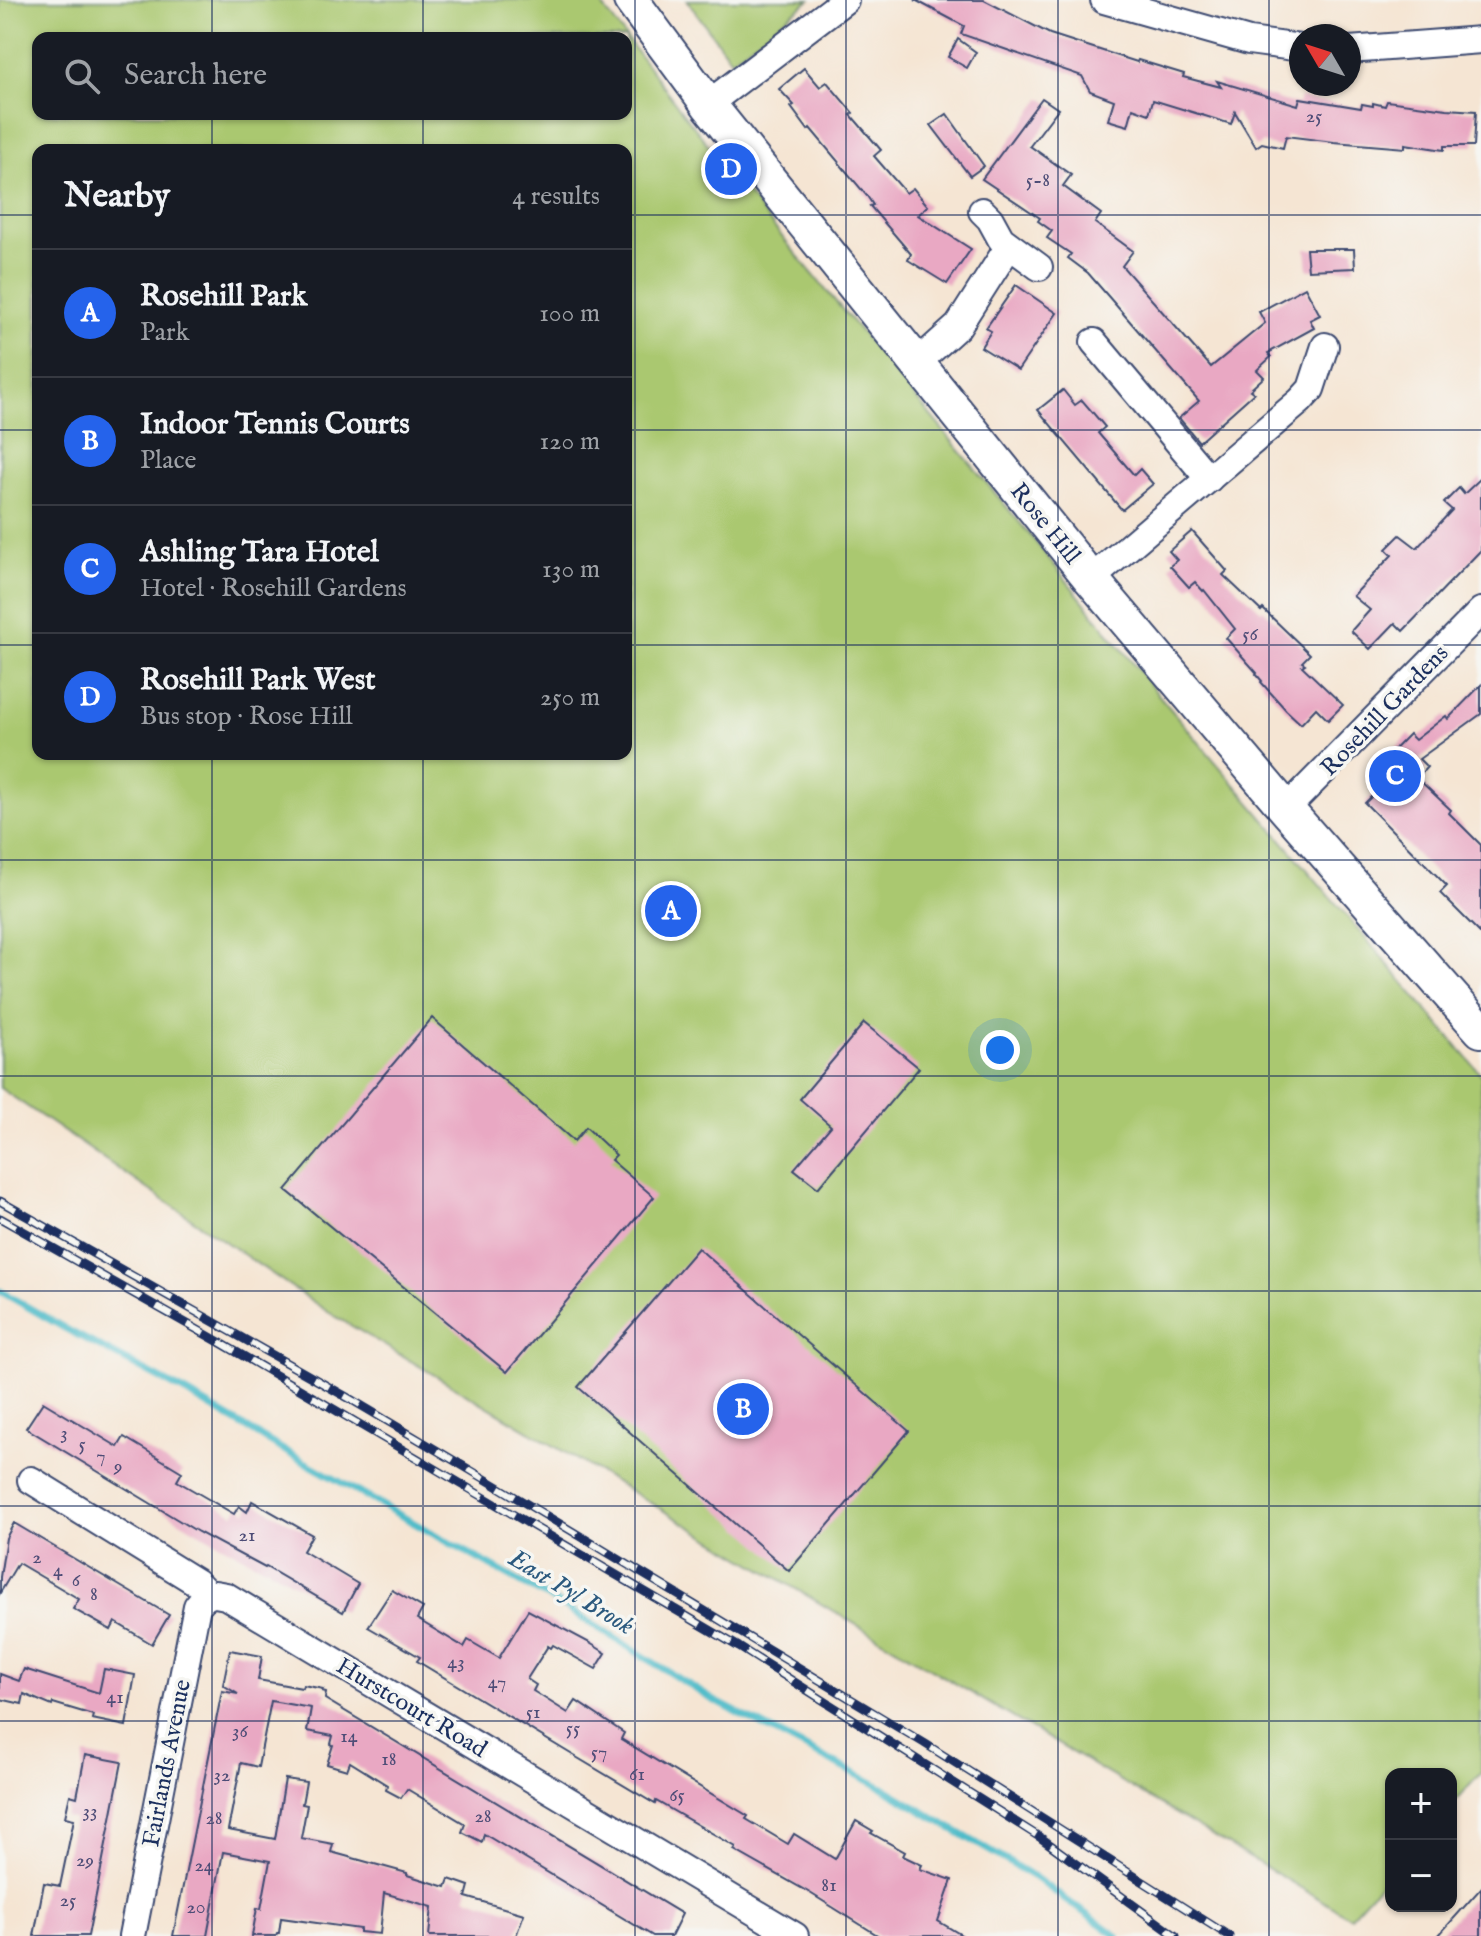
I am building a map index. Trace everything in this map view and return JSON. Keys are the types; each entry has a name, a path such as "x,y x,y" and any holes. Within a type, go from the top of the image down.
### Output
{"main road":[{"name":"Rose Hill","path":"631,0 708,104 1091,579 1286,809 1481,1030"}],"street":[{"path":"708,104 845,0"},
{"path":"1104,0 1249,41 1289,46"},
{"path":"1361,49 1481,40"},
{"path":"982,211 1001,239 1039,267"},
{"path":"918,362 958,326 1009,246"},
{"path":"1094,342 1209,479"},
{"path":"1091,579 1300,401 1311,389 1325,346"},
{"name":"Rosehill Gardens","path":"1286,809 1481,611"},
{"name":"Hurstcourt Road","path":"31,1480 196,1582 209,1595 226,1596 795,1936"},
{"name":"Fairlands Avenue","path":"132,1936 197,1606 209,1595"}],"green space":[{"path":"0,0 598,0 622,32 32,32 32,120 632,120 632,45 791,248 1157,693 1481,1074 1481,1773 1457,1799 1457,1768 1385,1768 1385,1879 1350,1917 328,1312 0,1088"},
{"path":"687,0 810,0 731,60"}],"building":[{"path":"915,0 984,0 1050,34 1184,74 1183,77 1221,87 1217,81 1298,105 1300,98 1361,108 1362,104 1373,106 1373,103 1385,106 1387,101 1476,111 1474,146 1444,146 1444,150 1405,144 1405,148 1286,136 1283,148 1262,143 1256,147 1235,112 1231,124 1153,100 1149,114 1133,108 1128,126 1108,120 1114,100 1090,91 1082,76 961,34 964,26"},
{"path":"958,39 976,52 967,68 948,57"},
{"path":"804,68 820,87 827,82 881,150 874,156 906,193 913,188 928,206 918,215 971,249 947,284 908,260 911,254 870,206 873,205 867,196 810,128 808,130 791,107 794,105 779,89"},
{"path":"1042,98 1058,109 1030,146 1071,175 1063,186 1101,214 1095,223 1133,251 1122,266 1211,367 1265,323 1259,312 1305,287 1320,315 1310,320 1314,328 1268,353 1271,357 1257,370 1264,377 1250,390 1254,393 1199,442 1179,418 1199,401 1088,273 1068,258 1071,254 1047,238 1052,231 1038,221 1040,218 982,179"},
{"path":"947,114 984,166 970,176 931,125"},
{"path":"1306,249 1354,249 1355,268 1308,270"},
{"path":"1016,285 1057,313 1018,370 981,347 991,331 986,328"},
{"path":"1063,390 1075,405 1082,400 1105,427 1098,433 1134,475 1140,469 1153,484 1122,510 1038,410"},
{"path":"1481,478 1481,550 1403,631 1395,623 1370,649 1351,631 1370,610 1353,596 1392,555 1386,549 1400,535 1417,548 1452,510 1444,503 1459,488 1464,494"},
{"path":"1192,531 1227,571 1223,575 1310,654 1302,666 1343,705 1328,720 1316,708 1301,724 1286,710 1226,638 1235,629 1204,590 1195,582 1189,587 1170,566 1177,560 1169,551"},
{"path":"1481,685 1481,714 1419,759 1427,767 1417,778 1451,810 1449,813 1481,845 1481,934 1440,893 1447,886 1365,803 1373,795 1374,778 1370,774 1409,734 1415,740 1446,716 1448,719"},
{"path":"432,1018 574,1141 586,1127 616,1155 611,1160 654,1197 507,1372 286,1190"},
{"path":"864,1023 919,1068 818,1188 794,1169 831,1126 800,1099"},
{"path":"698,1248 909,1431 789,1571 578,1387"},
{"path":"43,1402 118,1447 124,1437 182,1472 177,1481 234,1514 239,1506 247,1512 252,1501 312,1535 303,1551 358,1584 343,1612 198,1532 26,1428"},
{"path":"14,1523 169,1615 152,1644 115,1622 111,1630 73,1609 79,1599 18,1563 0,1593 6,1538"},
{"path":"392,1590 423,1608 417,1619 464,1647 468,1640 499,1658 528,1610 588,1642 606,1653 596,1669 553,1645 551,1648 548,1646 527,1679 536,1685 533,1691 568,1713 576,1701 624,1733 621,1739 748,1816 746,1819 788,1844 794,1834 835,1859 856,1821 905,1852 903,1856 922,1865 920,1869 952,1880 938,1921 963,1936 879,1936 734,1850 736,1847 656,1801 655,1804 417,1661 420,1657 368,1627"},
{"path":"230,1650 262,1656 258,1680 323,1689 325,1699 682,1914 671,1936 653,1936 484,1834 482,1842 462,1832 465,1824 407,1789 401,1798 386,1790 387,1785 350,1762 347,1770 327,1764 333,1736 307,1731 311,1708 271,1701 258,1767 241,1763 228,1830 275,1839 285,1779 306,1782 302,1804 307,1805 301,1838 333,1844 331,1852 446,1887 449,1879 469,1886 466,1897 524,1914 516,1936 429,1936 432,1907 384,1893 380,1934 281,1918 276,1936 252,1936 257,1908 261,1909 270,1861 223,1852 207,1936 173,1936 222,1691 238,1694 223,1685"},
{"path":"24,1669 99,1693 104,1669 135,1675 126,1726 92,1719 93,1715 53,1703 52,1706 24,1694 22,1704 0,1699 0,1674 19,1681"},
{"path":"85,1755 122,1762 88,1936 34,1936 44,1883 60,1886 74,1819 65,1817 70,1795 77,1797"},
{"path":"1481,1888 1481,1936 1438,1936"}],"waterway":[{"name":"East Pyl Brook","path":"0,1291 565,1607 713,1700 885,1789 1034,1877 1117,1936"}],"railway":[{"path":"0,1201 492,1483 924,1743 1229,1936"},
{"path":"0,1218 221,1343 739,1647 1041,1838 1176,1936"}],"place":[{"name":"Rosehill Park West","path":"731,169"},
{"name":"Ashling Tara Hotel","path":"1395,776"},
{"name":"Rosehill Park","path":"671,911"},
{"name":"Indoor Tennis Courts","path":"743,1409"}]}
